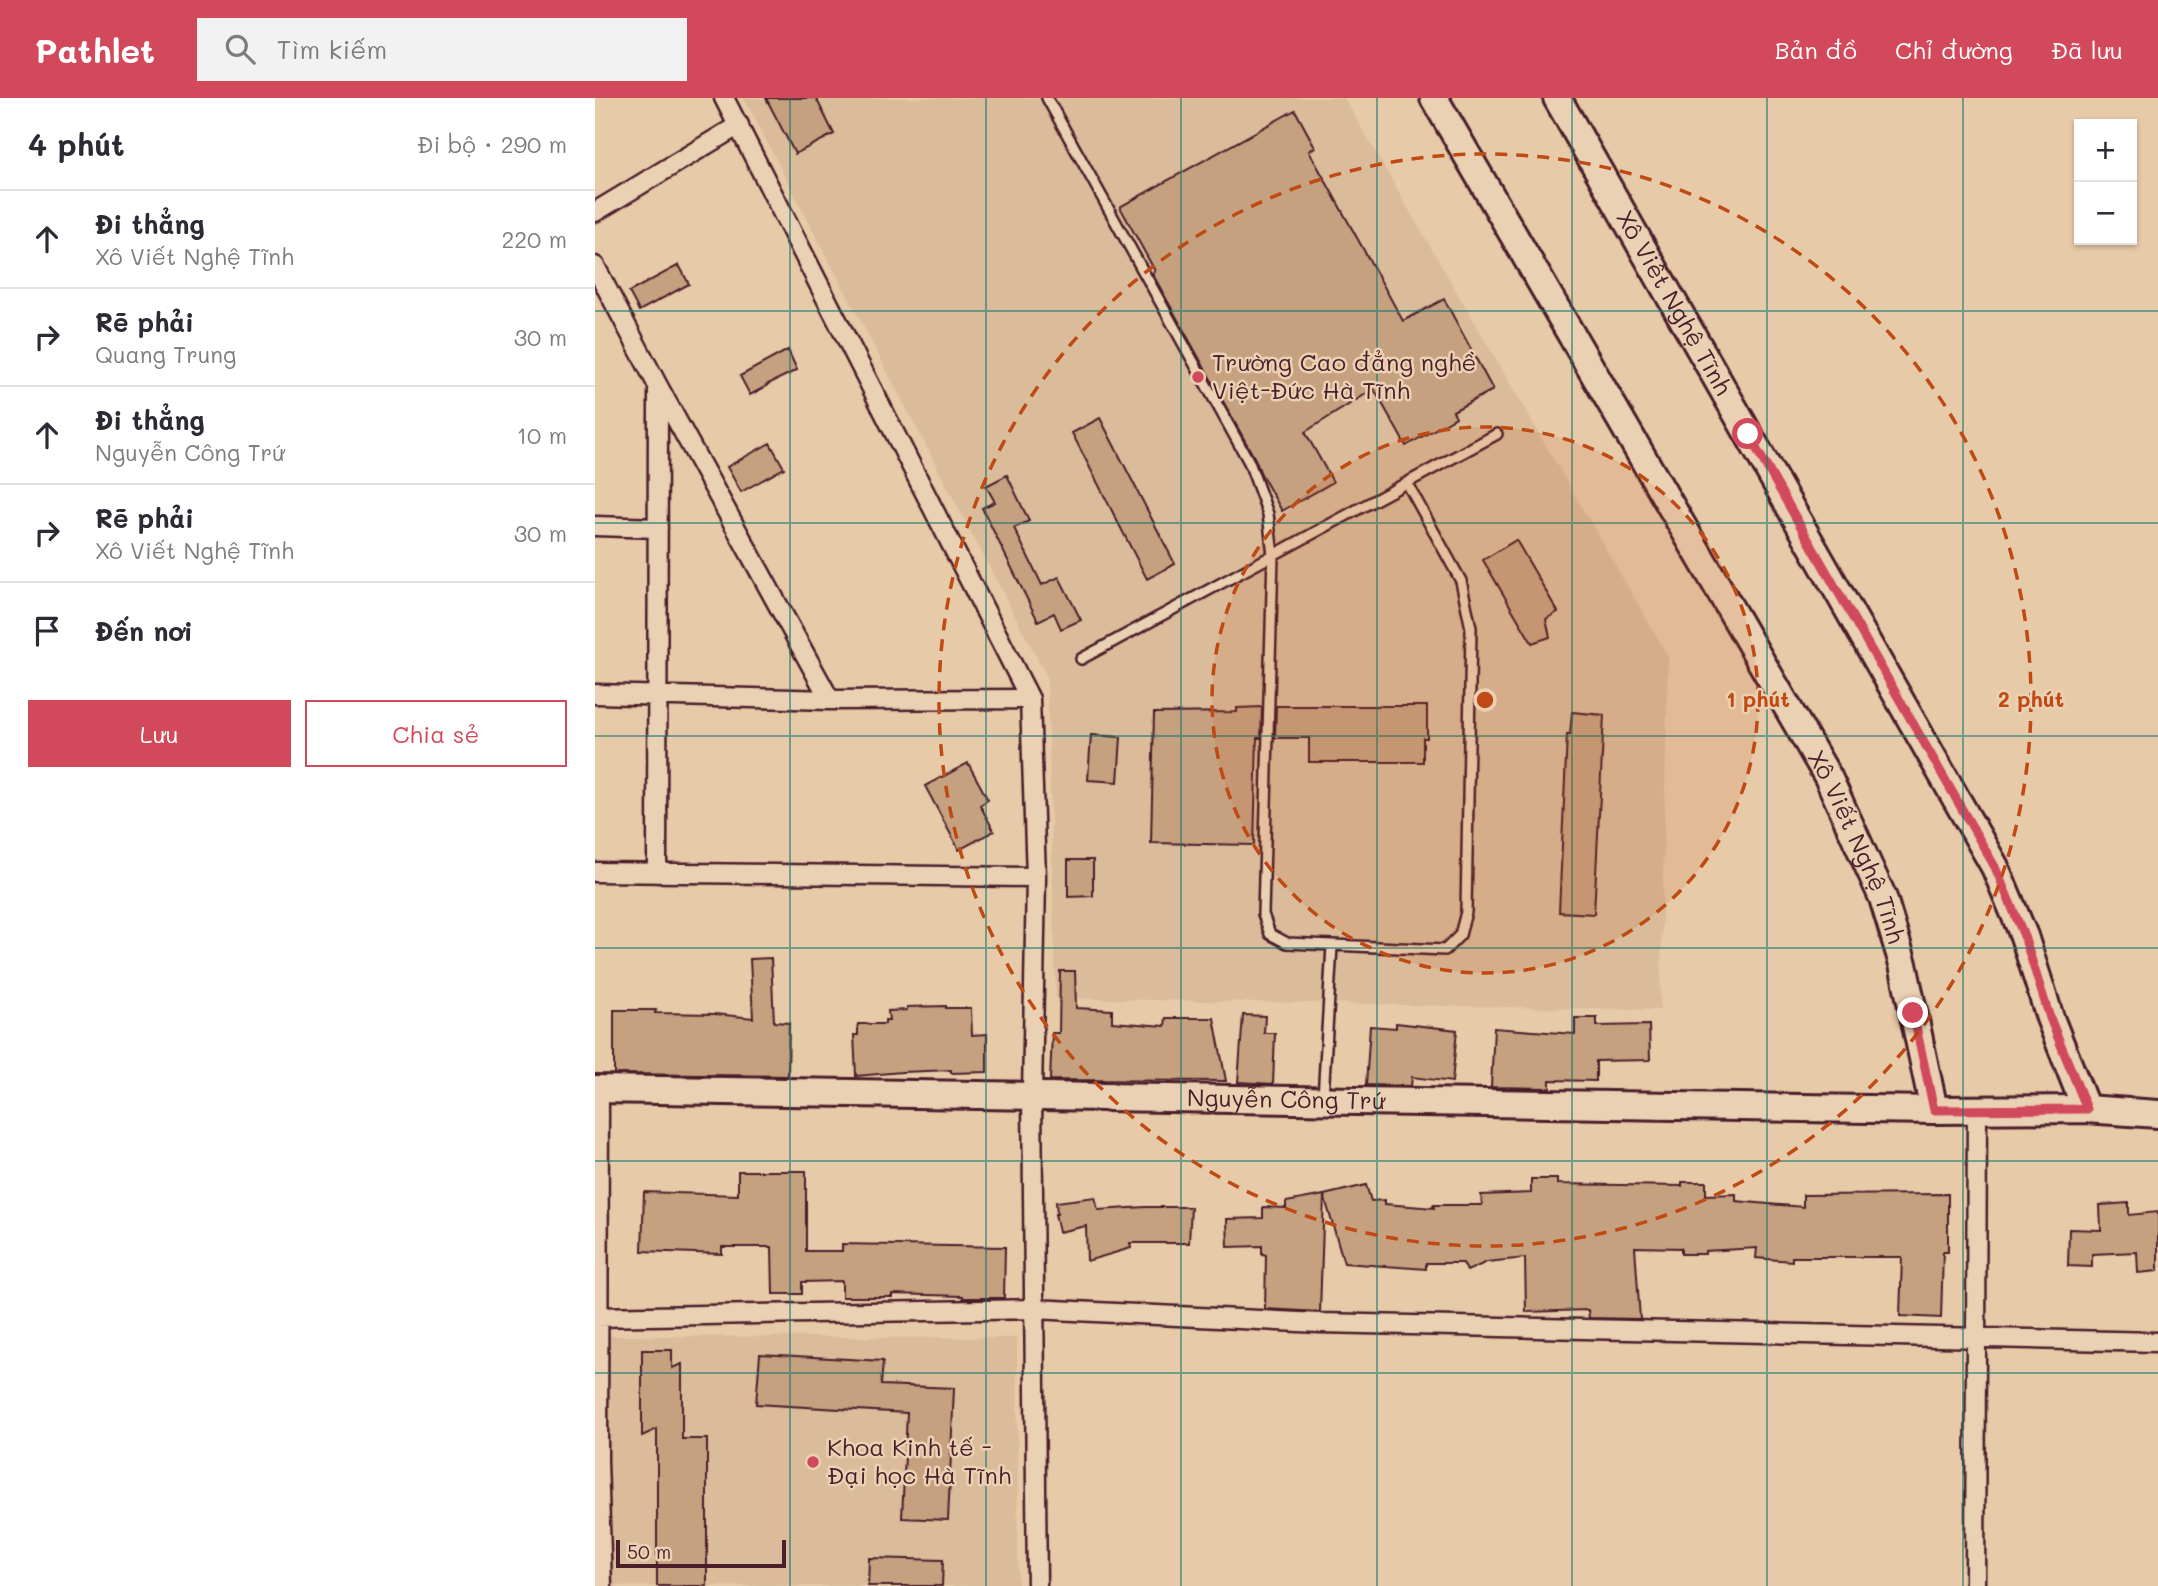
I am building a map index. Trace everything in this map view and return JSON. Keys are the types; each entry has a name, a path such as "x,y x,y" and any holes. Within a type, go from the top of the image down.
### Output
{"street":[{"path":"725,98 1030,699 1035,877 1032,1096 1037,1586"},
{"name":"Xô Viết Nghệ Tĩnh","path":"1434,98 1828,777 1883,898 1903,964 1934,1110"},
{"name":"Xô Viết Nghệ Tĩnh","path":"1557,98 1995,867 2024,936 2050,1018 2087,1109"},
{"path":"595,212 739,125"},
{"path":"595,266 830,701"},
{"path":"657,873 658,386"},
{"path":"595,527 658,528"},
{"path":"595,694 830,701 1030,699"},
{"path":"595,872 1035,877"},
{"path":"597,1089 597,1460 602,1586"},
{"name":"Nguyễn Công Trứ","path":"597,1089 1934,1110 2087,1109 2158,1114"},
{"path":"1975,1586 1977,1108"},
{"path":"597,1317 1034,1309 1320,1323 1976,1340 2158,1342"}],"lane":[{"path":"1047,98 1249,462 1268,513 1273,555 1263,914 1270,934 1287,943 1445,950 1459,935 1466,912 1471,628 1461,581 1407,483"},
{"path":"1081,659 1497,434"},
{"path":"1322,1100 1332,946"}],"shaded area":[{"name":"Trường Cao đẳng nghề Việt-Đức Hà Tĩnh","path":"744,98 1344,98 1668,656 1660,1010 1056,998 1047,677"},
{"name":"Khoa Kinh tế - Đại học Hà Tĩnh","path":"610,1336 1017,1338 1018,1586 607,1586"}],"building":[{"path":"766,98 816,98 834,134 795,154"},
{"path":"1295,110 1315,147 1309,151 1403,321 1444,299 1493,390 1453,411 1456,417 1406,446 1374,389 1305,432 1333,482 1282,511 1152,273 1155,271 1120,207"},
{"path":"679,265 689,284 639,311 629,292"},
{"path":"788,350 797,370 750,395 740,376"},
{"path":"1100,418 1175,564 1147,579 1072,433"},
{"path":"770,443 784,468 741,492 727,467"},
{"path":"1007,475 1029,521 1014,528 1042,585 1059,577 1081,620 1061,629 1054,613 1038,621 982,508 995,502 986,486"},
{"path":"1516,540 1558,612 1546,619 1550,637 1532,643 1483,560"},
{"path":"1276,706 1427,706 1427,738 1423,738 1423,762 1309,762 1309,738 1275,738"},
{"path":"1262,707 1261,738 1257,738 1254,845 1151,843 1154,713 1237,712 1237,708"},
{"path":"1572,712 1604,715 1594,914 1559,912 1567,734 1570,734"},
{"path":"1091,735 1121,737 1118,782 1088,780"},
{"path":"968,763 988,800 980,805 994,831 959,850 925,786"},
{"path":"1068,860 1093,860 1093,896 1068,897"},
{"path":"771,958 774,1022 789,1023 788,1076 614,1074 614,1010 656,1010 655,1013 753,1018 750,959"},
{"path":"1060,971 1075,971 1076,1008 1112,1010 1112,1022 1165,1026 1166,1018 1214,1018 1226,1081 1050,1080 1052,1033 1059,1033"},
{"path":"907,1007 971,1008 972,1035 987,1034 987,1072 951,1073 951,1070 856,1076 854,1035 858,1035 858,1024 885,1024 885,1020 889,1020 888,1011 907,1010"},
{"path":"1243,1015 1265,1016 1264,1033 1275,1033 1273,1084 1238,1082"},
{"path":"1575,1018 1597,1018 1597,1026 1649,1025 1650,1060 1596,1061 1596,1081 1550,1080 1550,1088 1491,1087 1494,1028 1575,1034"},
{"path":"1396,1023 1457,1030 1452,1082 1412,1077 1411,1086 1366,1085 1370,1026 1396,1028"},
{"path":"738,1171 806,1171 806,1251 842,1251 842,1244 1005,1247 1004,1298 892,1294 892,1297 842,1297 842,1281 802,1282 802,1294 773,1294 772,1247 722,1247 722,1254 642,1251 644,1192 738,1195"},
{"path":"1531,1179 1557,1179 1557,1184 1682,1186 1682,1182 1706,1182 1706,1195 1736,1194 1736,1201 1803,1207 1803,1195 1948,1194 1948,1252 1943,1252 1941,1318 1900,1316 1902,1257 1792,1257 1792,1261 1756,1258 1757,1248 1681,1254 1681,1248 1635,1247 1640,1319 1589,1318 1588,1310 1526,1312 1525,1258 1487,1262 1467,1271 1463,1263 1426,1263 1426,1269 1344,1263 1324,1195 1366,1185 1371,1201 1385,1200 1385,1204 1434,1208 1433,1205 1482,1205 1481,1195 1531,1193"},
{"path":"1324,1195 1320,1312 1265,1309 1266,1255 1262,1254 1262,1246 1228,1247 1227,1219 1263,1218 1263,1207 1286,1208 1286,1202"},
{"path":"1095,1197 1098,1210 1191,1207 1189,1243 1130,1243 1131,1248 1087,1261 1086,1226 1059,1232 1055,1214 1056,1202"},
{"path":"2129,1203 2129,1215 2158,1212 2158,1271 2138,1273 2137,1252 2092,1254 2092,1267 2068,1266 2069,1229 2101,1230 2100,1205"},
{"path":"642,1350 672,1350 672,1368 682,1364 682,1439 707,1439 707,1586 657,1586 657,1429 642,1436"},
{"path":"760,1354 883,1361 881,1385 954,1388 948,1520 902,1518 907,1413 756,1404"},
{"path":"869,1558 943,1560 942,1586 868,1586"}],"place":[{"name":"Trường Cao đẳng nghề Việt-Đức Hà Tĩnh","path":"1198,377"},
{"name":"Khoa Kinh tế - Đại học Hà Tĩnh","path":"813,1462"}],"route":[{"path":"1748,434 1995,867 2024,936 2050,1018 2087,1109 1934,1110 1913,1013"}]}
